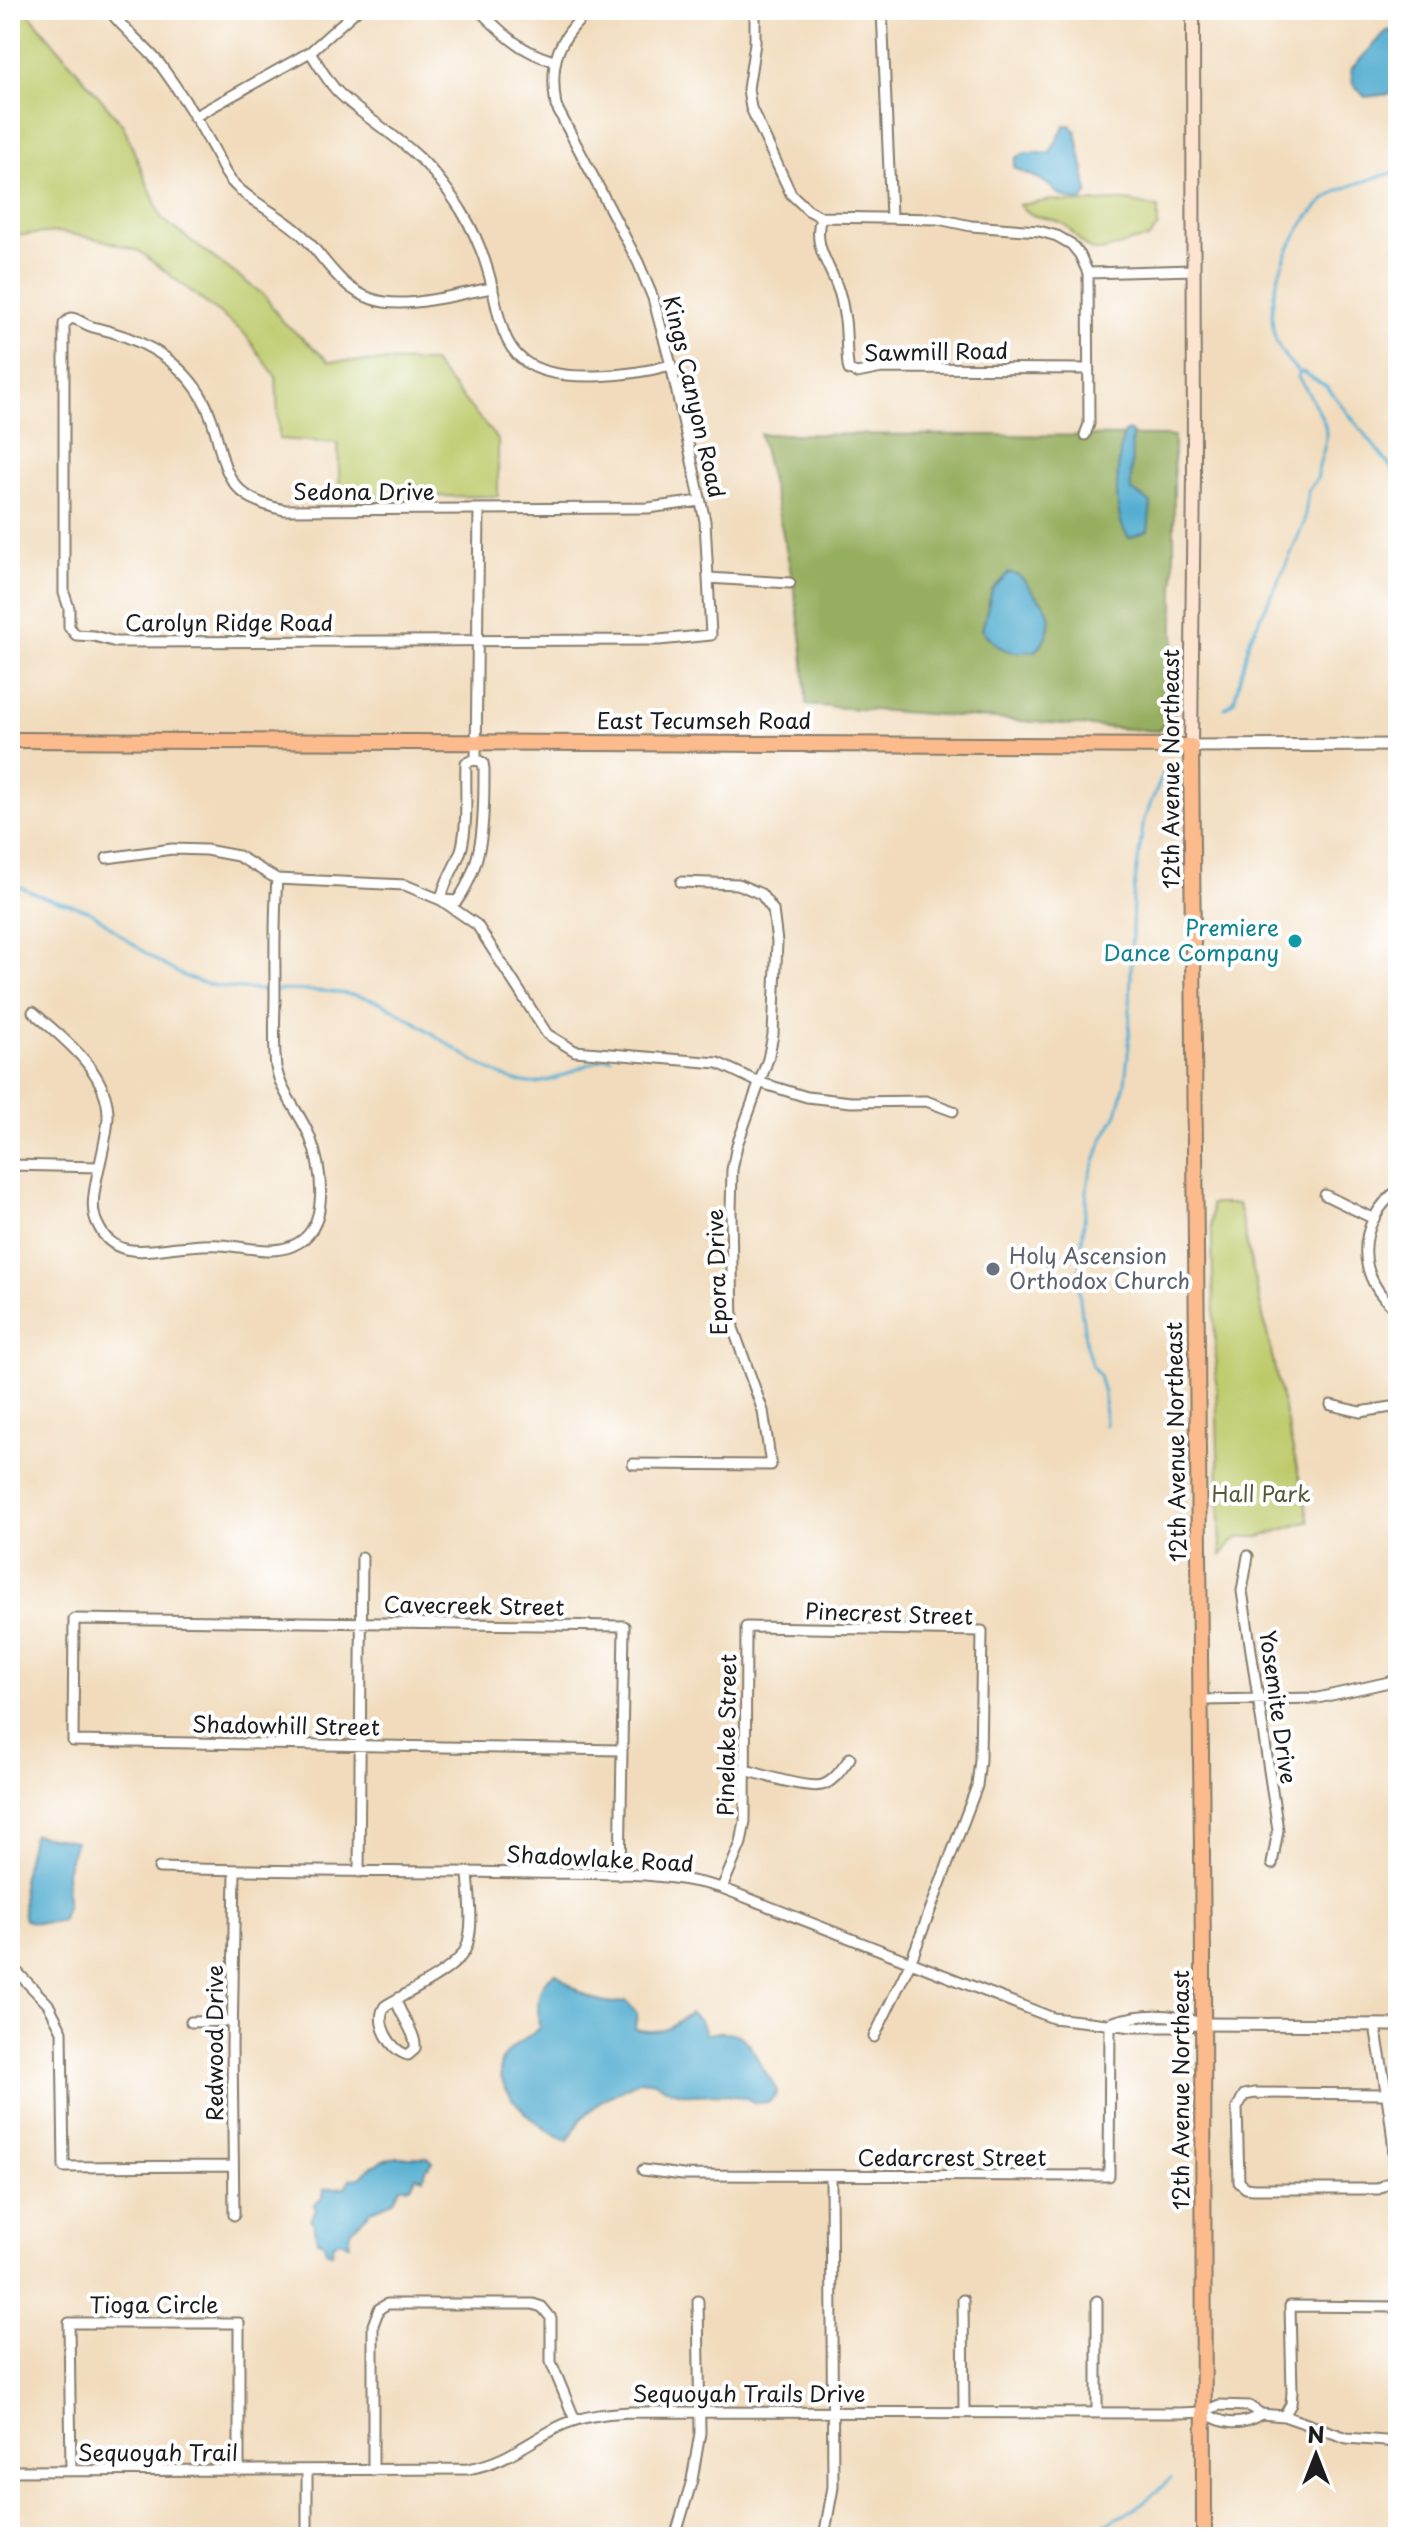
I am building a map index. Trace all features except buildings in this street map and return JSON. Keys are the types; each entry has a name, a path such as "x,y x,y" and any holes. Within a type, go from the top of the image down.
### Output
{"main road":[{"name":"12th Avenue Northeast","path":"1193,10 1191,746 1201,1700 1204,2537"},
{"name":"East Tecumseh Road","path":"10,740 1191,746"}],"street":[{"path":"110,10 111,16 134,35 157,61 194,117 225,174 237,187 297,230 338,278 358,293 373,300 394,303 493,288"},
{"path":"194,117 310,52 357,10"},
{"path":"479,10 519,48 554,61 568,34 590,10"},
{"path":"755,10 755,43 748,89 751,108 791,194 808,210 821,217 938,219 971,226 1039,231 1071,244 1080,255 1088,273 1089,424 1085,435"},
{"path":"882,10 891,217"},
{"path":"310,52 334,89 415,153 460,208 473,232 512,350 524,362 541,371 570,376 646,371 671,365"},
{"name":"Kings Canyon Road","path":"554,61 552,82 556,106 638,262 653,298 671,365 707,540 711,635"},
{"name":"Sawmill Road","path":"821,217 818,229 820,249 838,289 849,351 846,362 849,370 857,373 882,368 1087,369"},
{"path":"1088,273 1194,270"},
{"name":"Sedona Drive","path":"75,318 88,326 124,334 145,343 184,374 200,395 212,420 226,472 246,494 268,507 285,510 648,508 700,501"},
{"name":"Carolyn Ridge Road","path":"75,318 67,319 64,324 64,593 69,608 69,627 73,633 116,642 659,640 711,635"},
{"path":"476,759 479,510"},
{"path":"708,578 790,583"},
{"name":"East Tecumseh Road","path":"1191,746 1398,745"},
{"path":"441,900 442,890 454,870 462,846 466,763 476,759"},
{"path":"441,900 457,901 465,890 480,850 484,818 484,769 483,763 476,759"},
{"path":"107,858 172,849 206,850 238,856 277,879 405,885 441,900 477,925 547,1034 575,1051 718,1063 758,1082 807,1097 851,1102 926,1101 953,1111"},
{"path":"33,1012 68,1043 101,1083 108,1118 93,1209 98,1226 123,1249 141,1253 217,1245 268,1250 292,1246 308,1235 318,1218 320,1191 310,1137 284,1094 276,1068 277,879"},
{"path":"681,882 738,884 761,894 773,910 777,942 773,1035 768,1059 758,1082"},
{"name":"Epora Drive","path":"633,1464 771,1465 763,1411 733,1328 732,1305 732,1170 758,1082"},
{"path":"10,1165 99,1167"},
{"path":"1398,1190 1380,1207 1365,1251 1369,1278 1379,1295 1398,1311"},
{"path":"1325,1195 1374,1219"},
{"path":"1331,1405 1360,1412 1398,1406"},
{"name":"Yosemite Drive","path":"1248,1556 1242,1591 1278,1830 1272,1864"},
{"path":"359,1872 362,1557"},
{"name":"Cavecreek Street","path":"74,1619 624,1626 620,1875"},
{"name":"Shadowhill Street","path":"74,1619 73,1741 621,1750"},
{"name":"Pinelake Street","path":"722,1888 743,1833 746,1627"},
{"name":"Pinecrest Street","path":"746,1627 982,1631 977,1786 911,1961"},
{"path":"1201,1700 1318,1698 1398,1680"},
{"path":"746,1770 818,1785 828,1782 850,1758"},
{"name":"Shadowlake Road","path":"159,1868 679,1877 722,1888 1053,2018 1081,2023 1110,2023 1133,2016 1180,2016 1203,2024"},
{"name":"Redwood Drive","path":"234,2215 232,2021 235,1871"},
{"path":"396,2000 415,2039 415,2049 408,2055 395,2049 379,2019 382,2009 396,2000 451,1966 464,1953 469,1938 468,1872"},
{"path":"874,2037 911,1961"},
{"path":"10,1968 48,2004 62,2031 64,2167 233,2166"},
{"path":"191,2022 232,2021"},
{"name":"Cedarcrest Street","path":"643,2170 683,2175 1109,2176 1110,2023"},
{"path":"1203,2024 1398,2025"},
{"path":"1375,2025 1386,2094 1395,2168 1392,2181 1383,2188 1253,2189 1239,2182 1237,2108 1244,2095 1386,2094"},
{"path":"824,2537 833,2487 831,2176"},
{"path":"963,2300 964,2412"},
{"path":"675,2537 696,2465 700,2433 698,2301"},
{"path":"1097,2301 1097,2413"},
{"path":"373,2470 373,2325 379,2309 387,2304 533,2304 542,2307 551,2318 550,2354 555,2375 575,2420"},
{"path":"1284,2416 1291,2404 1292,2392 1290,2306 1398,2307"},
{"name":"Tioga Circle","path":"71,2471 69,2323 239,2323 239,2471"},
{"path":"1203,2412 1219,2405 1249,2406 1261,2414 1284,2416 1347,2438 1398,2442"},
{"name":"Sequoyah Trails Drive","path":"307,2470 446,2471 482,2467 512,2456 575,2420 630,2412 1203,2412"},
{"path":"1203,2412 1220,2423 1249,2421 1261,2414"},
{"path":"307,2470 307,2537"},
{"name":"Sequoyah Trail","path":"10,2471 307,2470"}],"green space":[{"path":"10,10 26,10 123,125 162,219 265,296 281,320 329,361 432,362 498,440 498,496 340,497 338,443 279,439 276,377 244,333 139,251 103,240 58,232 10,236"},
{"path":"1053,200 1080,203 1125,201 1158,208 1158,227 1148,239 1093,250 1065,225 1031,214 1019,205"},
{"path":"760,434 1174,436 1174,716 1157,731 806,705 796,602"},
{"name":"Hall Park","path":"1211,1204 1238,1204 1309,1521 1260,1537 1241,1537 1232,1542 1221,1556"}],"water":[{"path":"1387,31 1398,34 1398,93 1365,97 1353,84 1351,69"},
{"path":"1065,125 1076,131 1088,192 1082,201 1065,198 1043,181 1014,167 1016,158 1025,153 1050,153"},
{"path":"1124,433 1132,433 1131,490 1151,503 1148,531 1129,538 1120,516 1117,487 1121,444"},
{"path":"1008,573 1022,579 1048,611 1047,633 1035,651 1005,650 982,630 992,590"},
{"path":"33,1834 76,1841 66,1871 67,1903 62,1920 37,1923 24,1919 22,1880"},
{"path":"556,1973 597,2000 626,2001 637,2013 635,2029 664,2029 690,2013 700,2020 705,2034 722,2032 739,2035 752,2048 777,2094 769,2102 755,2103 746,2098 721,2094 692,2095 669,2090 656,2082 640,2080 601,2101 580,2120 568,2141 558,2137 532,2119 509,2094 500,2068 507,2053 539,2028 541,1990 549,1977"},
{"path":"397,2157 428,2157 433,2162 426,2169 424,2178 416,2176 411,2187 401,2187 393,2201 372,2210 351,2231 349,2245 340,2241 334,2244 332,2253 326,2251 323,2242 317,2240 310,2219 316,2210 314,2205 323,2197 324,2189 345,2187 350,2179 360,2177 370,2167"}],"waterway":[{"path":"1225,708 1234,701 1250,639 1304,523 1308,491 1318,477 1326,439 1321,415 1297,376 1299,373 1277,343 1273,305 1284,261 1293,240 1319,205 1340,190 1398,171"},
{"path":"1299,373 1303,372 1328,388 1398,476"},
{"path":"1105,1425 1104,1393 1086,1345 1078,1283 1088,1181 1102,1141 1117,1114 1125,1083 1133,897 1144,819 1164,772"},
{"path":"10,882 49,899 89,911 161,963 195,981 228,988 334,992 376,1001 394,1009 477,1063 518,1081 545,1081 611,1058"},
{"path":"1071,2537 1125,2514 1171,2478"}],"place":[{"name":"Premiere Dance Company","path":"1295,941"},
{"name":"Holy Ascension Orthodox Church","path":"993,1269"}]}
